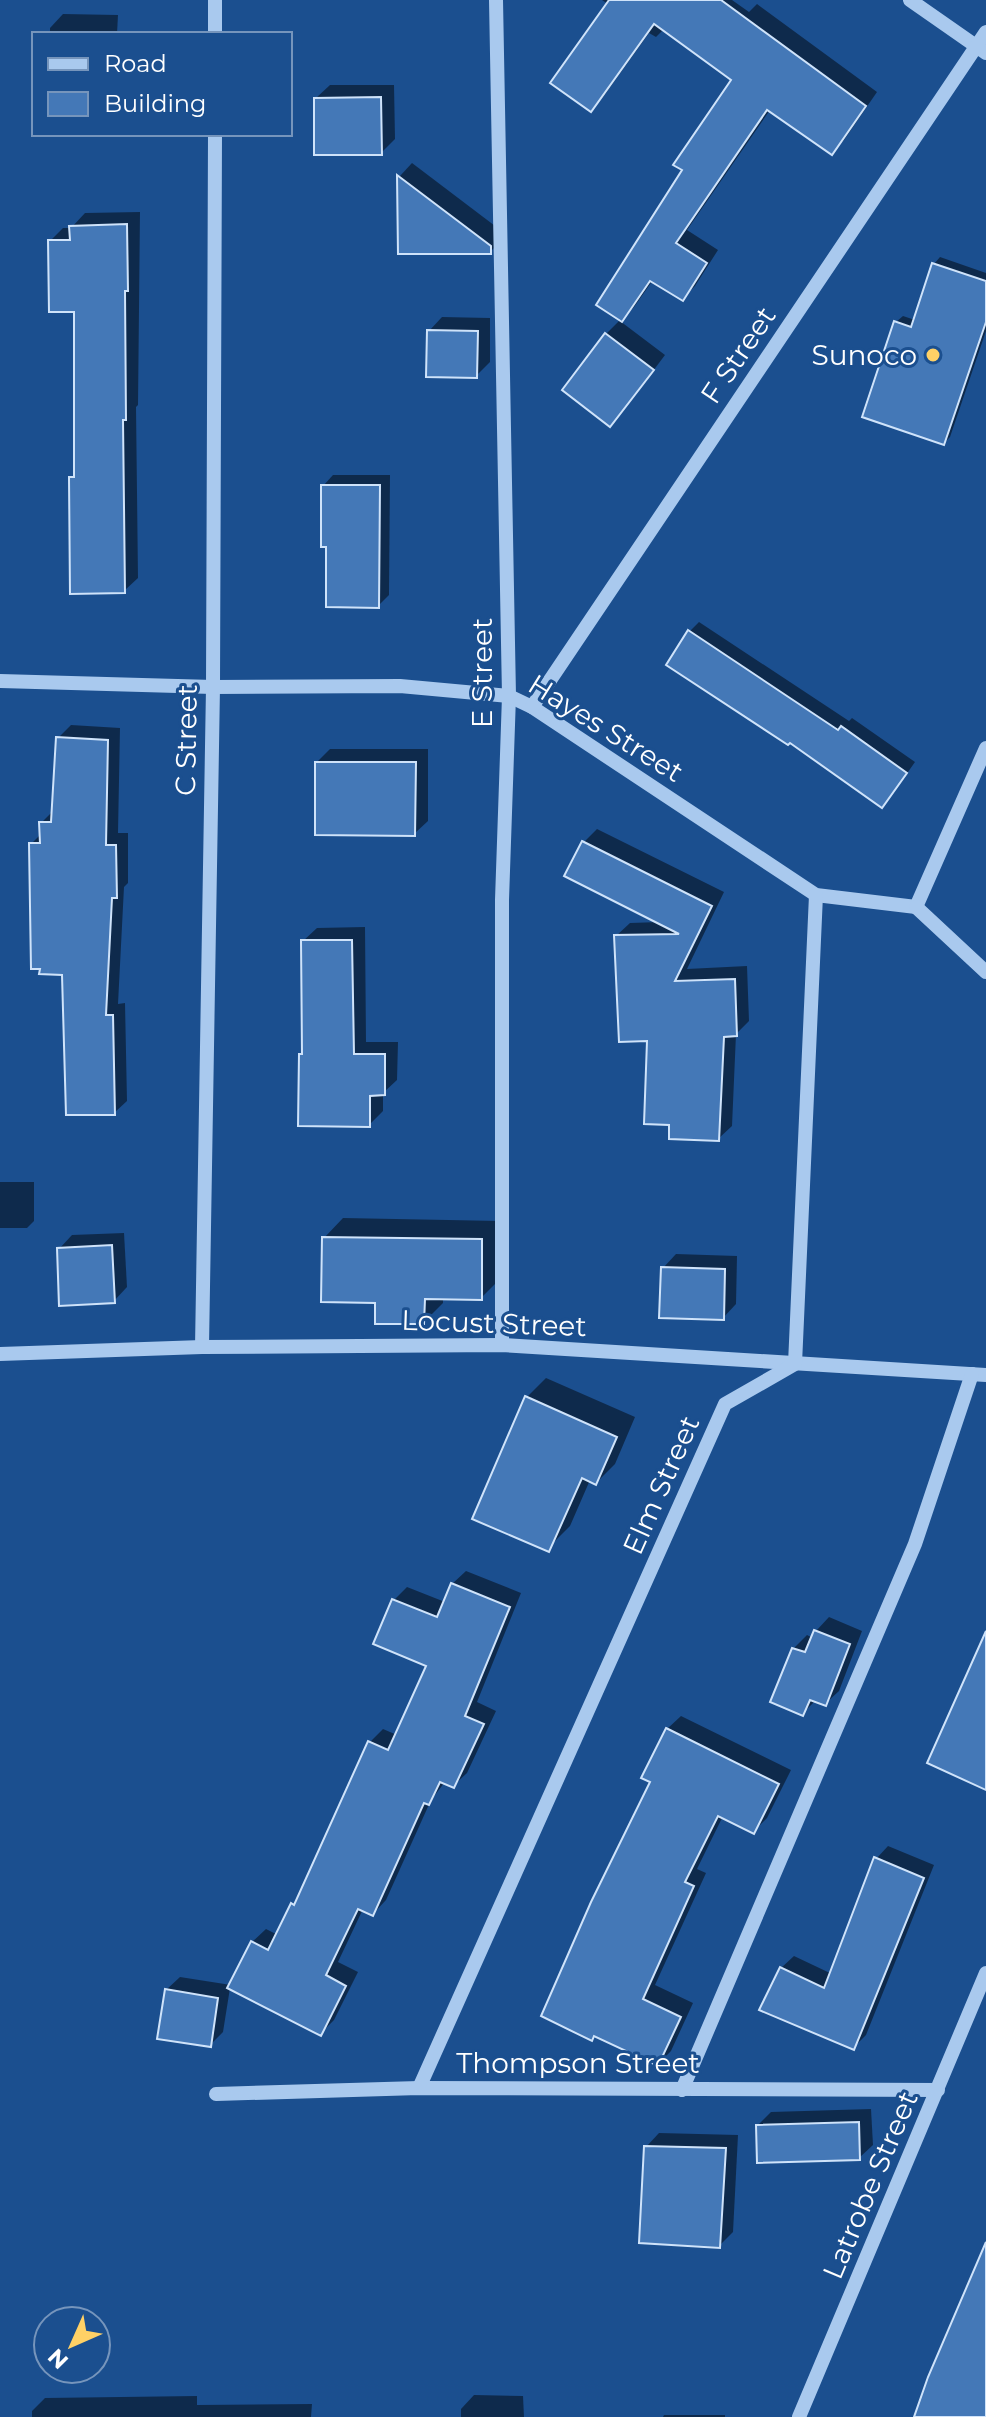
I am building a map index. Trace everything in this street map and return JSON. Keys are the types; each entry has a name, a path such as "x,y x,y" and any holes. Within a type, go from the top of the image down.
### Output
{"street":[{"path":"215,0 215,32"},
{"name":"E Street","path":"496,0 509,696 502,900 502,1345"},
{"path":"910,0 981,49"},
{"name":"F Street","path":"532,707 981,49 986,32"},
{"name":"C Street","path":"202,1347 213,687 215,136"},
{"name":"Hayes Street","path":"0,681 213,687 400,686 509,696 532,707 816,895 916,907"},
{"path":"986,748 916,907 986,972"},
{"path":"795,1364 816,895"},
{"name":"Locust Street","path":"0,1354 202,1347 502,1345 979,1374"},
{"name":"Elm Street","path":"419,2088 725,1404 795,1364"},
{"path":"682,2090 915,1544 979,1374"},
{"name":"Latrobe Street","path":"799,2417 986,1973"},
{"name":"Thompson Street","path":"216,2094 419,2088 938,2090"}],"building":[{"path":"609,0 721,0 866,106 832,155 767,110 676,243 707,263 683,301 650,281 622,322 596,305 682,170 673,165 731,80 654,24 591,112 550,83"},
{"path":"381,97 382,155 314,155 314,98"},
{"path":"397,175 491,246 491,254 398,254"},
{"path":"127,224 126,420 123,420 125,593 70,594 69,477 74,477 74,312 49,312 48,240 70,240 69,226"},
{"path":"932,263 986,281 986,322 944,445 862,417 894,321 911,327"},
{"path":"427,330 478,331 477,378 426,377"},
{"path":"605,333 654,370 610,427 562,390"},
{"path":"321,485 380,485 379,608 326,607 326,547 321,547"},
{"path":"688,630 838,730 841,726 907,773 882,808 790,743 788,745 666,665"},
{"path":"56,737 108,740 106,845 116,845 117,898 112,898 106,1015 113,1015 115,1115 66,1115 62,975 39,974 40,969 31,969 29,843 40,843 39,822 51,822"},
{"path":"315,762 416,762 415,836 315,835"},
{"path":"582,841 712,906 675,981 735,979 737,1036 724,1037 719,1141 669,1139 669,1125 644,1124 647,1041 619,1042 614,935 679,934 564,876"},
{"path":"301,940 352,940 354,1054 385,1054 385,1095 370,1096 370,1127 298,1126 299,1054 302,1054"},
{"path":"322,1237 482,1239 482,1300 425,1299 424,1324 375,1324 375,1303 321,1302"},
{"path":"112,1245 115,1303 59,1306 57,1248"},
{"path":"661,1267 725,1269 724,1320 659,1318"},
{"path":"525,1396 617,1437 596,1485 582,1478 549,1552 472,1519"},
{"path":"451,1583 510,1607 465,1716 484,1724 454,1788 440,1782 429,1805 424,1803 373,1916 358,1909 326,1975 346,1986 321,2036 227,1988 251,1941 268,1950 291,1903 294,1905 368,1741 388,1750 426,1666 373,1644 392,1599 437,1617"},
{"path":"814,1630 850,1644 826,1706 810,1700 803,1716 770,1702 792,1648 805,1652"},
{"path":"986,1631 986,1790 927,1763"},
{"path":"666,1728 779,1784 754,1834 718,1816 685,1882 694,1886 643,1999 681,2017 658,2066 594,2036 592,2041 541,2016 591,1902 650,1782 641,1778"},
{"path":"874,1857 924,1878 854,2050 759,2010 780,1967 824,1988"},
{"path":"165,1989 218,1998 211,2047 157,2039"},
{"path":"859,2122 860,2160 757,2163 756,2125"},
{"path":"644,2146 726,2148 720,2248 639,2243"},
{"path":"986,2242 986,2417 914,2417 928,2377"}],"place":[{"name":"Sunoco","path":"933,355"}]}
